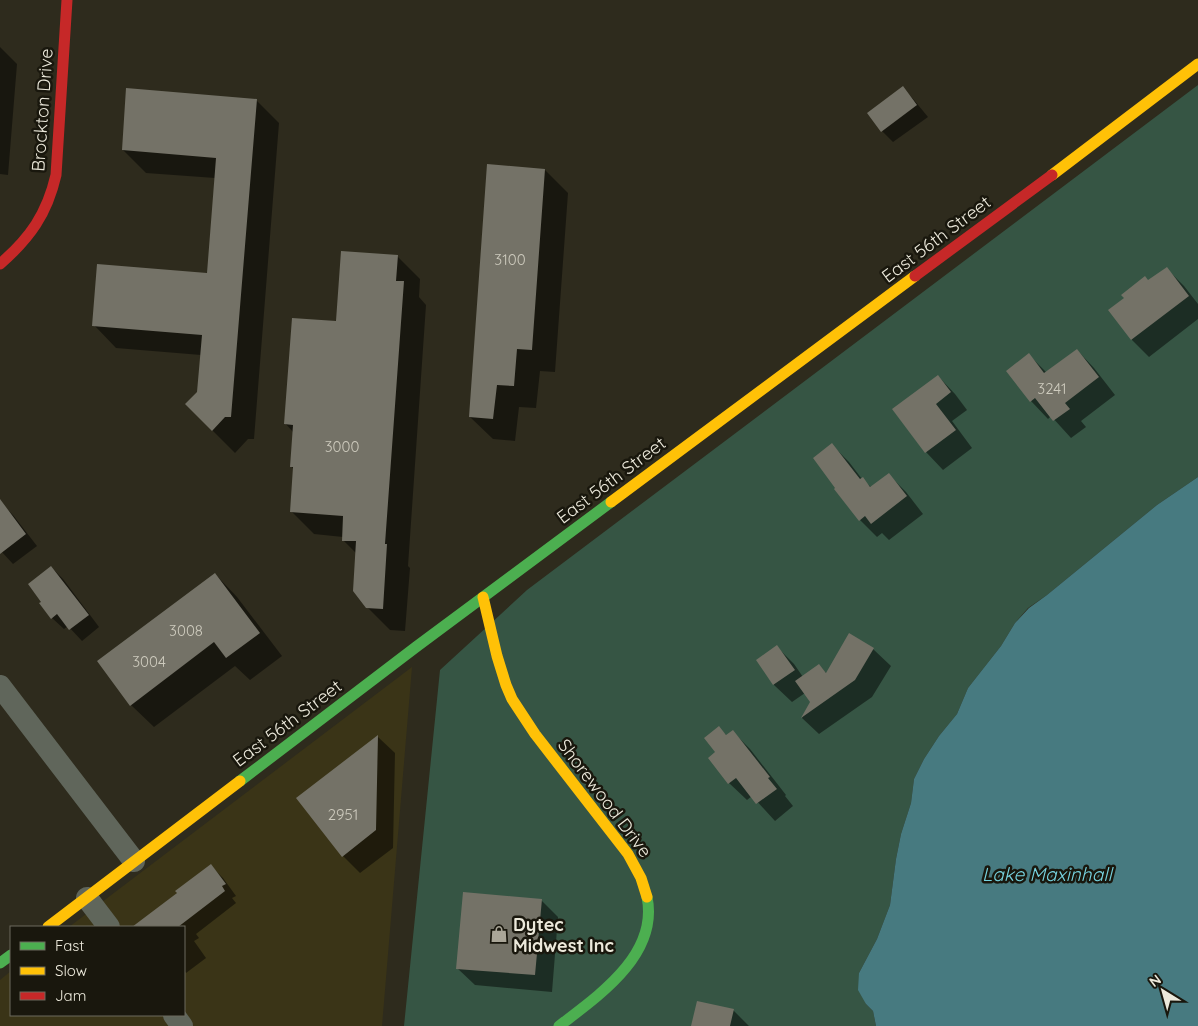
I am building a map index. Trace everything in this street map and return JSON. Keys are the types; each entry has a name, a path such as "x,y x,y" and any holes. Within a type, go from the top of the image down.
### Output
{"street":[{"name":"Brockton Drive","path":"0,264 24,240 42,214 54,185 68,0"},
{"name":"East 56th Street","path":"49,926 392,665 1198,64"},
{"name":"Shorewood Drive","path":"483,598 496,652 510,695 526,722 610,830 627,855 637,871 648,902 646,931 632,959 610,984 559,1026"},
{"path":"0,686 134,861"},
{"path":"87,898 108,926"}],"shaded area":[{"path":"412,667 382,1026 0,1026 0,980 10,972 10,1016 185,1016 185,926 70,926"}],"green space":[{"path":"1198,85 1198,477 1157,505 1047,595 1028,608 968,688 957,714 939,736 924,759 914,779 911,803 901,834 890,905 877,939 859,973 866,1004 873,1011 876,1026 404,1026 440,670 527,590"}],"water":[{"name":"Lake Maxinhall","path":"1198,477 1198,1026 876,1026 873,1011 866,1004 858,990 859,973 877,939 890,905 901,834 911,803 914,779 924,759 939,736 957,714 968,688 1001,646 1015,623 1029,608 1157,505"}],"building":[{"path":"903,86 917,105 881,132 867,113"},
{"path":"126,88 257,99 231,417 225,417 212,431 185,404 197,392 202,335 92,326 97,264 207,273 216,158 122,150"},
{"path":"487,164 545,169 532,350 517,349 514,386 497,385 493,419 469,417"},
{"path":"341,251 398,255 396,281 404,281 385,544 387,544 383,609 366,608 353,591 356,541 342,541 343,516 290,512 293,467 290,467 293,425 284,424 292,318 336,321"},
{"path":"1167,267 1189,296 1131,340 1108,310 1124,298 1121,295 1145,276 1148,280"},
{"path":"1077,349 1099,377 1065,403 1070,409 1053,421 1035,398 1030,402 1006,371 1029,353 1044,373"},
{"path":"938,375 951,392 936,404 956,430 925,453 892,409"},
{"path":"832,443 860,479 863,477 870,487 889,473 907,496 871,524 865,516 859,521 813,458"},
{"path":"0,499 26,534 0,554"},
{"path":"51,566 89,615 69,630 57,614 51,619 28,584"},
{"path":"215,573 260,633 226,658 214,642 130,706 97,661"},
{"path":"849,633 874,648 855,680 801,718 810,702 795,681 819,664 826,673"},
{"path":"777,645 795,670 773,685 756,660"},
{"path":"719,726 726,735 733,730 770,777 768,778 777,789 756,804 736,778 728,784 708,758 715,752 704,738"},
{"path":"378,735 376,830 342,857 296,798"},
{"path":"211,864 226,884 222,886 225,891 179,926 133,926 177,893 175,891"},
{"name":"Dytec Midwest Inc","path":"463,892 542,899 535,975 456,969"},
{"path":"697,1001 734,1009 730,1026 691,1026"}],"traffic: fast":[{"path":"240,781 611,502"},
{"path":"559,1026 607,987 635,955 644,937 648,918 647,897"},
{"path":"0,963 10,956"}],"traffic: slow":[{"path":"1052,175 1198,64"},
{"path":"611,502 915,276"},
{"path":"483,597 497,656 512,699 535,734 628,854 641,878 647,897"},
{"path":"49,926 240,781"}],"traffic: jam":[{"path":"0,264 20,245 36,224 48,202 56,175 67,0"},
{"path":"915,276 1052,175"}],"place":[{"name":"Dytec Midwest Inc","path":"499,934"}]}
